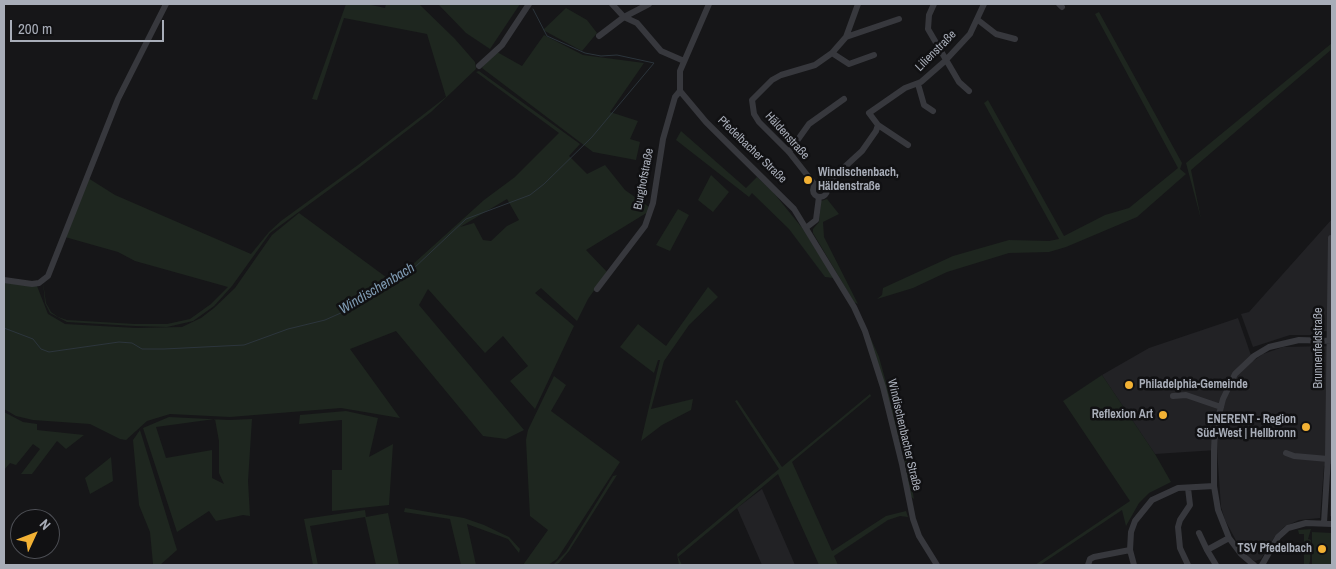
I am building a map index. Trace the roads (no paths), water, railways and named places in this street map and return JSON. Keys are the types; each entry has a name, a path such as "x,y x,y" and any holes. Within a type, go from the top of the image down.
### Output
{"street":[{"path":"4,280 32,284 39,283 48,276 118,100 166,4"},
{"path":"480,66 502,45 530,4"},
{"path":"612,4 624,17 638,23 661,51 684,61"},
{"path":"599,36 624,17 649,4"},
{"path":"680,91 680,71 709,4"},
{"name":"Häldenstraße","path":"815,185 789,152 759,122 754,114 752,100 756,94 777,78 815,65 832,53 846,37 858,4"},
{"path":"934,4 929,15 928,29 945,61 959,82 968,91"},
{"name":"Lilienstraße","path":"878,125 869,113 904,88 918,84 945,61 970,34 984,4"},
{"path":"846,37 899,18"},
{"path":"978,20 996,34 1015,39"},
{"path":"832,53 849,64 874,55"},
{"path":"918,84 924,105 933,111"},
{"name":"Pfedelbacher Straße","path":"680,91 706,122 785,198 806,227 854,307"},
{"name":"Burghofstraße","path":"597,289 636,239 648,220 656,187 663,139 675,97 680,91"},
{"path":"789,152 809,124 844,99"},
{"path":"825,185 862,151 878,125 908,145"},
{"path":"819,197 813,192 815,185 820,183 825,185"},
{"path":"819,197 826,193 825,185"},
{"path":"806,227 816,220 819,197"},
{"name":"Brunnenfeldstraße","path":"1324,523 1328,459 1331,341 1331,238"},
{"name":"Windischenbacher Straße","path":"854,307 865,331 883,387 913,519 937,565"},
{"path":"1254,565 1241,554 1228,538 1218,510 1214,486 1216,430 1221,407 1235,374 1254,356 1280,343 1299,340 1331,341"},
{"path":"1173,396 1186,395 1221,407"},
{"path":"1286,453 1294,456 1328,459"},
{"path":"1134,565 1130,550 1131,532 1144,508 1161,494 1178,488 1214,486"},
{"path":"1186,564 1180,548 1178,527 1180,520 1190,505 1188,488"},
{"path":"1262,565 1278,537 1288,528 1306,523 1332,524"},
{"path":"1199,533 1216,565"},
{"path":"1207,550 1228,538"},
{"path":"1088,565 1090,559 1094,557 1130,550"}],"waterway":[{"name":"Windischenbach","path":"4,328 33,339 41,349 49,352 119,342 132,343 142,349 244,345 288,329 325,320 393,285 413,269 466,219 530,195 544,184 592,137 654,63 617,55 601,56 585,53 547,36 533,9"}],"place":[{"name":"Windischenbach, Häldenstraße","path":"808,180"},
{"name":"Philadelphia-Gemeinde","path":"1129,385"},
{"name":"Reflexion Art","path":"1163,415"},
{"name":"ENERENT - Region Süd-West | Hellbronn","path":"1306,427"},
{"name":"TSV Pfedelbach","path":"1322,549"}]}
